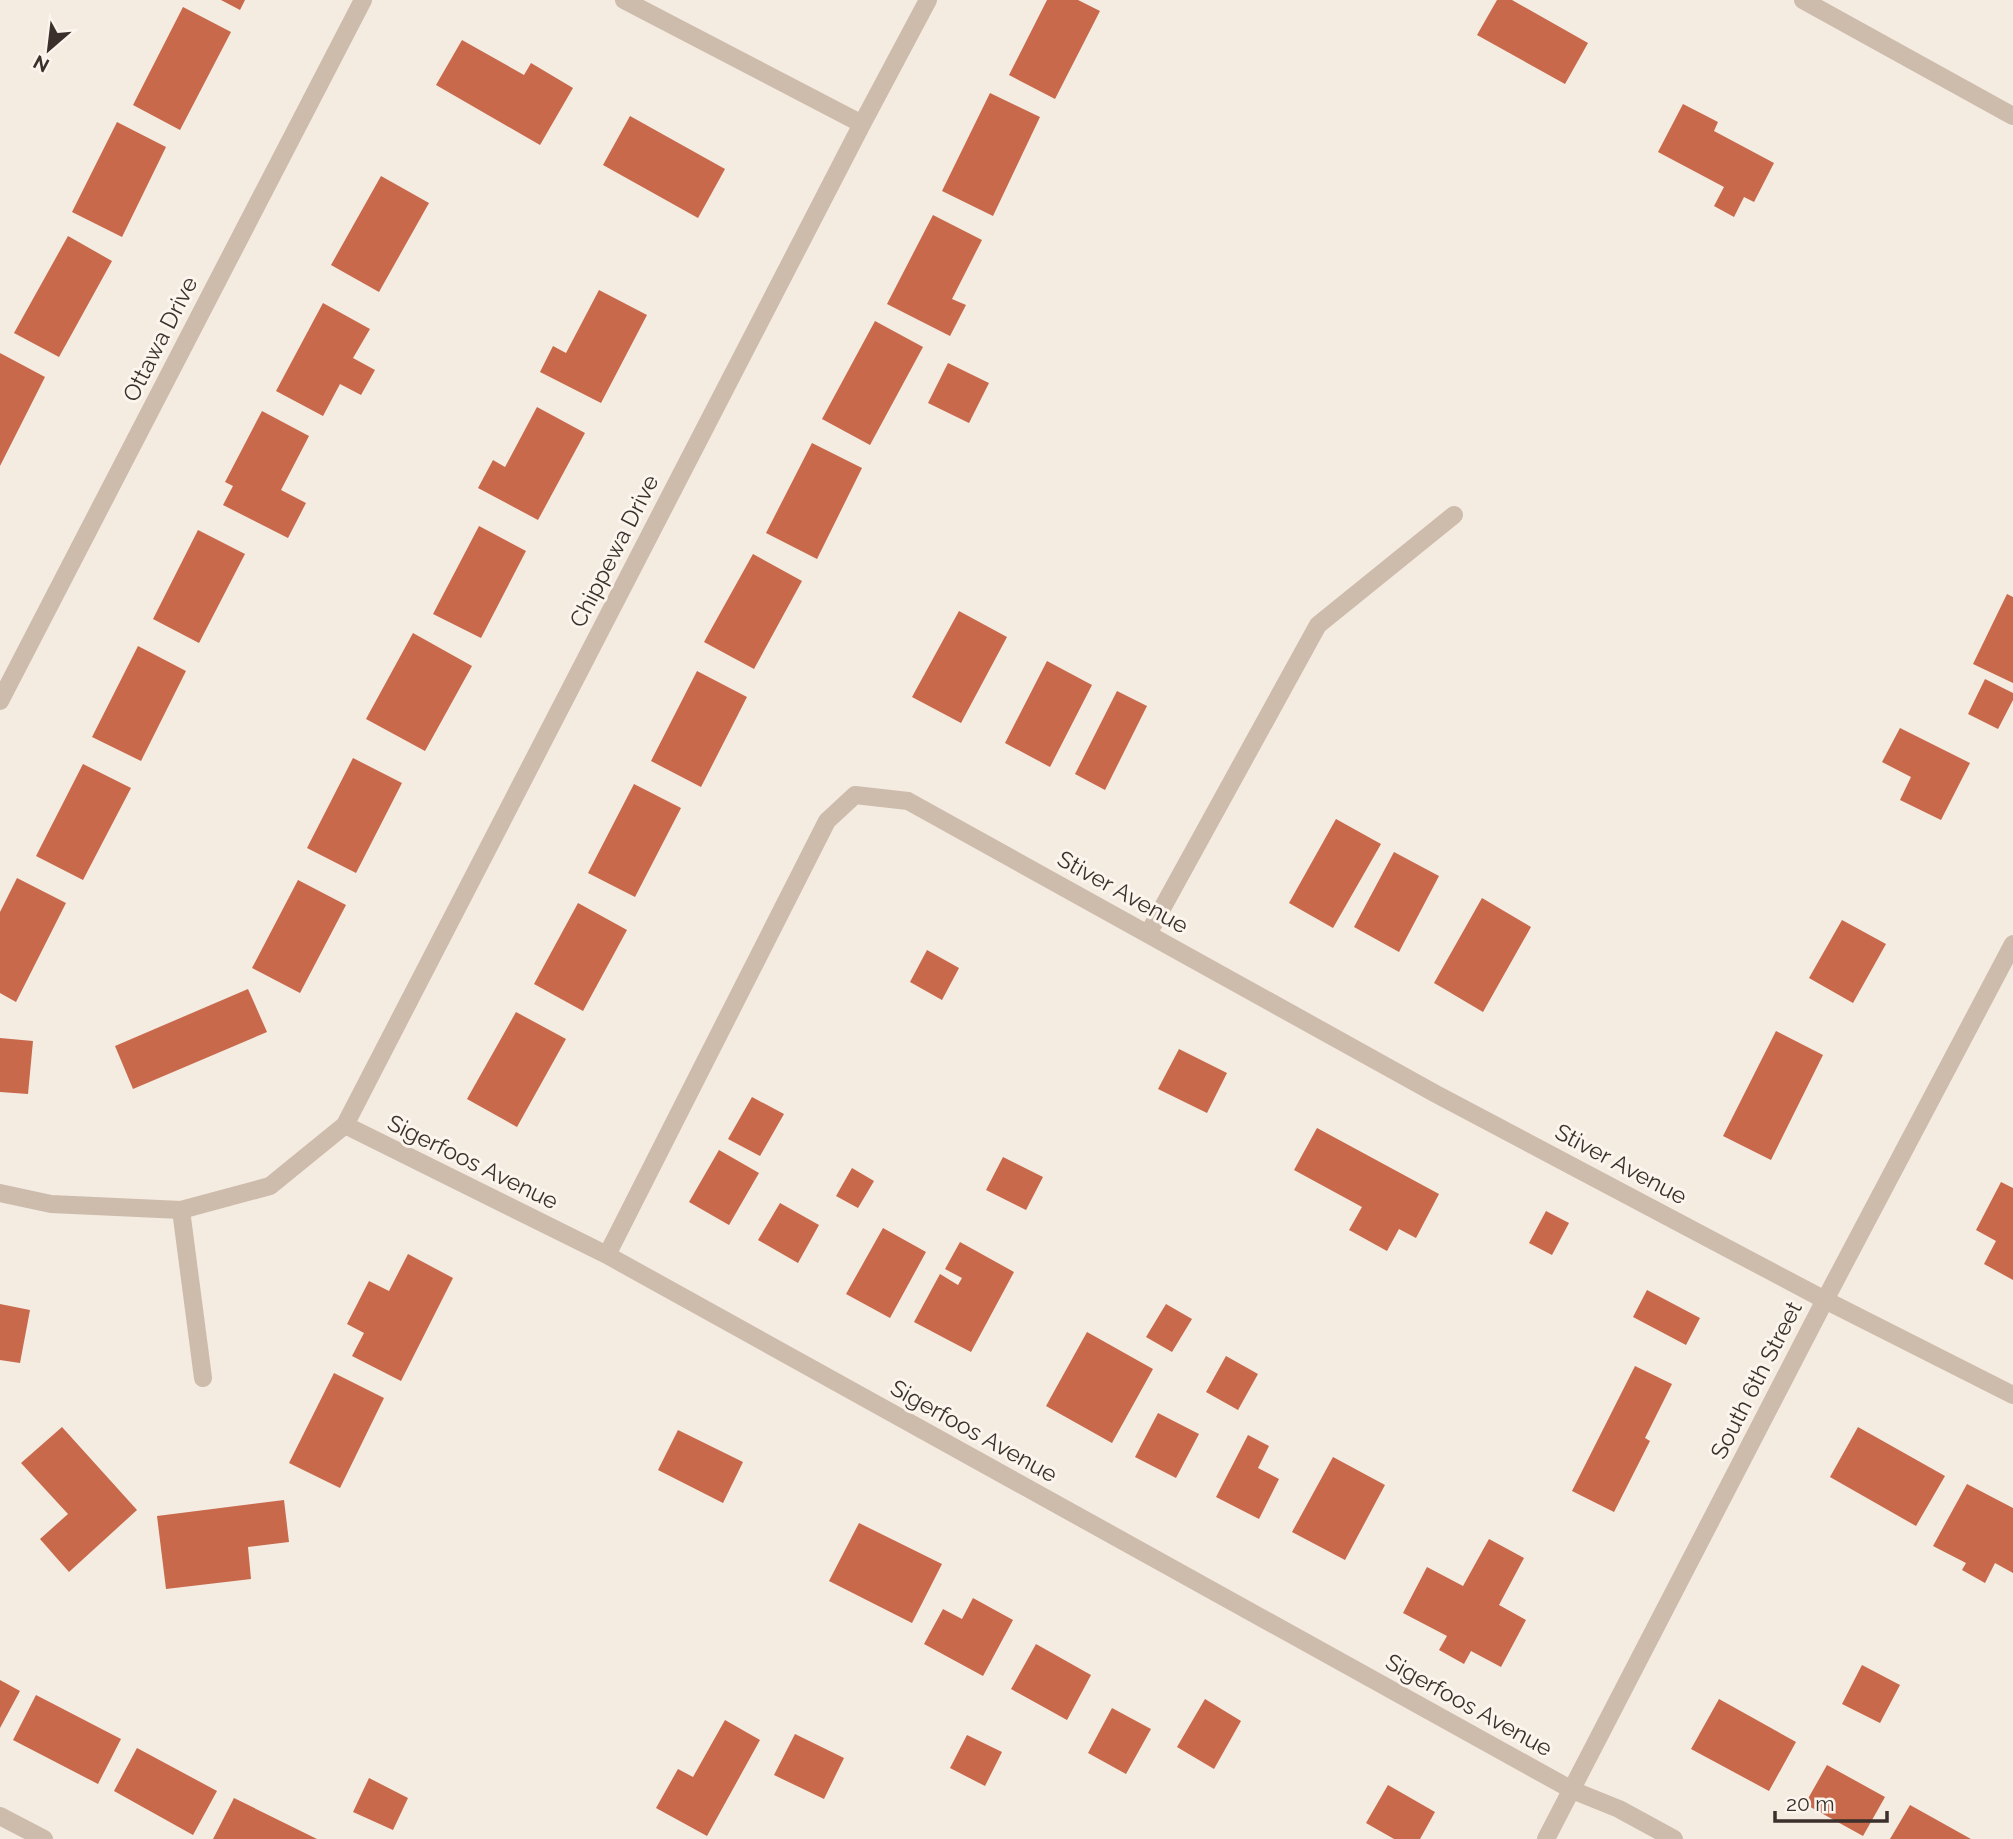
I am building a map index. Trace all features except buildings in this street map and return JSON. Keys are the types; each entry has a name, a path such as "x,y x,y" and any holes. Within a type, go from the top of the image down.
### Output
{"street":[{"name":"Ottawa Drive","path":"0,701 363,0"},
{"path":"624,0 862,124"},
{"name":"Chippewa Drive","path":"345,1125 928,0"},
{"path":"1803,0 2013,116"},
{"path":"1148,934 1318,625 1454,515"},
{"name":"Stiver Avenue","path":"607,1255 827,821 855,795 908,801 1436,1094 1825,1300 2013,1395"},
{"name":"South 6th Street","path":"1546,1839 2013,944"},
{"path":"0,1193 51,1204 181,1210 270,1186 345,1125"},
{"name":"Sigerfoos Avenue","path":"345,1125 607,1255 1572,1790 1619,1809 1674,1839"},
{"path":"181,1210 204,1378"},
{"path":"0,1816 44,1839"}]}
